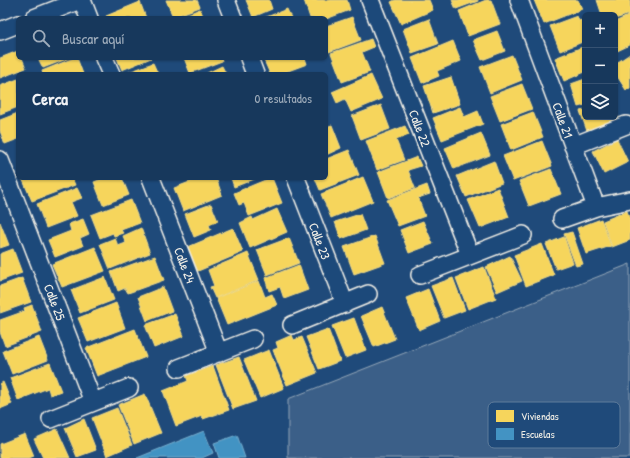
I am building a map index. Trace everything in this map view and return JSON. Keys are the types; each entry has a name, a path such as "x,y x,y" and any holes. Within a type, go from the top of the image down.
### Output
{"street":[{"path":"39,16 81,0 88,16"},
{"path":"226,0 232,16"},
{"name":"Calle 22","path":"370,0 470,255"},
{"name":"Calle 21","path":"519,0 596,208"},
{"path":"0,31 16,25"},
{"path":"105,60 110,72"},
{"path":"250,60 254,72"},
{"path":"573,146 626,125"},
{"name":"Calle 25","path":"0,160 93,402"},
{"name":"Calle 24","path":"152,180 219,353"},
{"name":"Calle 23","path":"297,180 345,304"},
{"path":"562,219 596,208 630,200"},
{"path":"420,275 523,235"},
{"path":"292,325 368,294"},
{"path":"179,368 253,339"},
{"path":"51,419 129,388"}],"shaded area":[{"path":"630,264 630,458 288,458 288,399"}],"building: Viviendas":[{"path":"166,0 197,0 200,7 173,16"},
{"path":"246,0 269,0 272,9 253,16"},
{"path":"304,0 347,0 350,10 328,18 328,16 309,16"},
{"path":"395,0 429,0 433,10 401,24 391,2"},
{"path":"452,0 478,0 478,1 456,9"},
{"path":"486,0 491,0 500,24 468,36 459,11"},
{"path":"534,0 578,0 582,9 544,24"},
{"path":"597,0 630,0 630,14 618,18 618,12 601,12"},
{"path":"140,2 145,16 106,16"},
{"path":"200,9 203,16 183,16"},
{"path":"287,9 290,16 269,16"},
{"path":"630,15 630,45 618,51 618,48 618,21"},
{"path":"577,16 579,21 582,20 582,42 560,51 550,26"},
{"path":"352,17 361,40 328,52 328,25"},
{"path":"429,19 438,44 412,53 403,29"},
{"path":"497,31 505,51 482,60 473,40"},
{"path":"371,39 374,47 362,52 370,72 342,82 331,53"},
{"path":"453,41 461,61 437,71 439,76 422,83 412,58"},
{"path":"582,47 582,73 564,81 555,58"},
{"path":"16,52 16,60 23,60 26,68 0,78 0,58"},
{"path":"630,54 630,88 626,90 618,78 618,62"},
{"path":"512,55 522,80 490,93 480,67"},
{"path":"39,60 64,60 43,68"},
{"path":"69,60 78,60 82,72 42,72"},
{"path":"118,60 146,60 122,70"},
{"path":"185,60 222,60 193,72 190,72"},
{"path":"264,60 306,60 307,64 285,72 269,72"},
{"path":"153,63 157,72 129,72"},
{"path":"222,66 225,72 209,72"},
{"path":"371,75 382,99 351,112 345,99 337,103 332,92"},
{"path":"451,77 460,104 433,113 424,86"},
{"path":"16,80 16,108 0,114 0,86"},
{"path":"582,80 582,106 578,107 571,84"},
{"path":"522,84 532,109 500,121 490,96"},
{"path":"381,105 390,129 361,140 352,116"},
{"path":"460,107 464,117 478,111 483,124 442,140 433,118"},
{"path":"533,112 543,137 511,150 501,124"},
{"path":"16,114 16,140 5,144 0,131 0,120"},
{"path":"618,117 620,122 588,134 583,120 618,120"},
{"path":"332,125 341,148 328,154 328,126"},
{"path":"405,126 409,135 396,140 404,160 377,170 366,141"},
{"path":"481,133 490,155 454,169 445,148"},
{"path":"617,139 628,162 604,174 593,151"},
{"path":"542,141 552,166 513,181 503,156"},
{"path":"349,150 359,175 320,190 316,180 328,180 328,158"},
{"path":"417,157 421,166 408,170 415,188 388,198 378,172"},
{"path":"494,161 502,183 466,197 457,176"},
{"path":"551,169 561,194 529,206 519,181"},
{"path":"363,177 373,201 331,218 321,194"},
{"path":"23,180 73,180 75,185 32,201"},
{"path":"99,180 123,180 129,195 103,205 94,182"},
{"path":"195,180 217,180 222,195 183,211 174,188"},
{"path":"232,180 252,180 234,187"},
{"path":"265,180 273,180 282,203 249,216 244,203 239,205 234,193"},
{"path":"427,185 430,194 418,198 425,216 398,226 387,200"},
{"path":"77,188 82,198 71,202 77,216 46,228 37,204"},
{"path":"498,188 509,217 480,228 468,200"},
{"path":"131,200 140,223 121,230 123,233 114,236 113,233 100,238 91,215"},
{"path":"211,204 218,221 209,225 211,230 194,237 185,214"},
{"path":"277,209 287,232 250,248 240,223 252,217 253,220"},
{"path":"627,211 630,219 630,240 612,247 603,221"},
{"path":"360,214 366,230 341,239 335,222"},
{"path":"83,219 89,234 80,238 83,246 55,257 48,240 71,231 69,224"},
{"path":"601,219 611,246 586,254 577,228"},
{"path":"423,221 433,244 409,253 400,230"},
{"path":"0,222 9,245 0,248"},
{"path":"141,228 150,253 110,269 100,244 115,238 118,246 126,243 123,236"},
{"path":"233,228 243,252 198,271 188,247"},
{"path":"572,232 583,264 576,266 564,234"},
{"path":"375,236 385,263 354,274 344,247"},
{"path":"564,237 573,263 556,269 546,244"},
{"path":"289,238 299,263 267,275 257,250"},
{"path":"542,244 554,275 526,286 514,255"},
{"path":"95,247 105,271 62,287 52,264"},
{"path":"13,249 22,273 0,281 0,254"},
{"path":"248,253 259,280 215,298 210,287 214,286 208,270"},
{"path":"155,256 164,280 128,293 125,288 118,291 111,272"},
{"path":"510,256 522,281 497,292 486,267"},
{"path":"299,265 308,290 284,299 280,287 269,291 265,278"},
{"path":"484,267 496,298 468,309 456,278"},
{"path":"105,277 114,300 80,313 71,290"},
{"path":"22,278 31,302 0,313 0,286"},
{"path":"453,278 465,310 444,318 431,286"},
{"path":"259,281 265,297 272,294 277,305 227,325 216,298"},
{"path":"163,287 172,311 147,321 138,297"},
{"path":"428,289 440,321 419,330 406,298"},
{"path":"116,303 125,328 88,342 78,318"},
{"path":"32,305 42,332 5,346 0,332 0,320 25,311 24,308"},
{"path":"382,307 395,339 374,347 361,316"},
{"path":"175,314 184,336 154,348 145,325"},
{"path":"354,318 366,350 345,358 332,326"},
{"path":"135,329 146,357 97,376 86,348"},
{"path":"328,329 340,361 319,369 306,337"},
{"path":"292,335 294,340 302,337 317,373 287,385 273,350 278,348 276,342"},
{"path":"39,337 48,360 12,374 3,351"},
{"path":"269,350 284,388 260,398 244,360"},
{"path":"239,357 256,401 233,409 216,365"},
{"path":"50,363 61,391 50,395 48,388 18,400 10,378"},
{"path":"213,366 229,410 203,419 202,416 176,426 163,391 188,381 186,376"},
{"path":"3,382 12,404 0,409 0,384"},
{"path":"145,394 161,433 134,444 118,405"},
{"path":"117,408 132,445 107,456 92,418"},
{"path":"84,419 96,450 77,457 65,428"},
{"path":"57,429 70,458 43,458 34,439"},
{"path":"25,434 34,456 29,458 0,458 0,444"}],"building: Escuelas":[{"path":"204,431 213,453 202,458 137,458"},
{"path":"237,435 245,458 219,458 214,443"}]}
